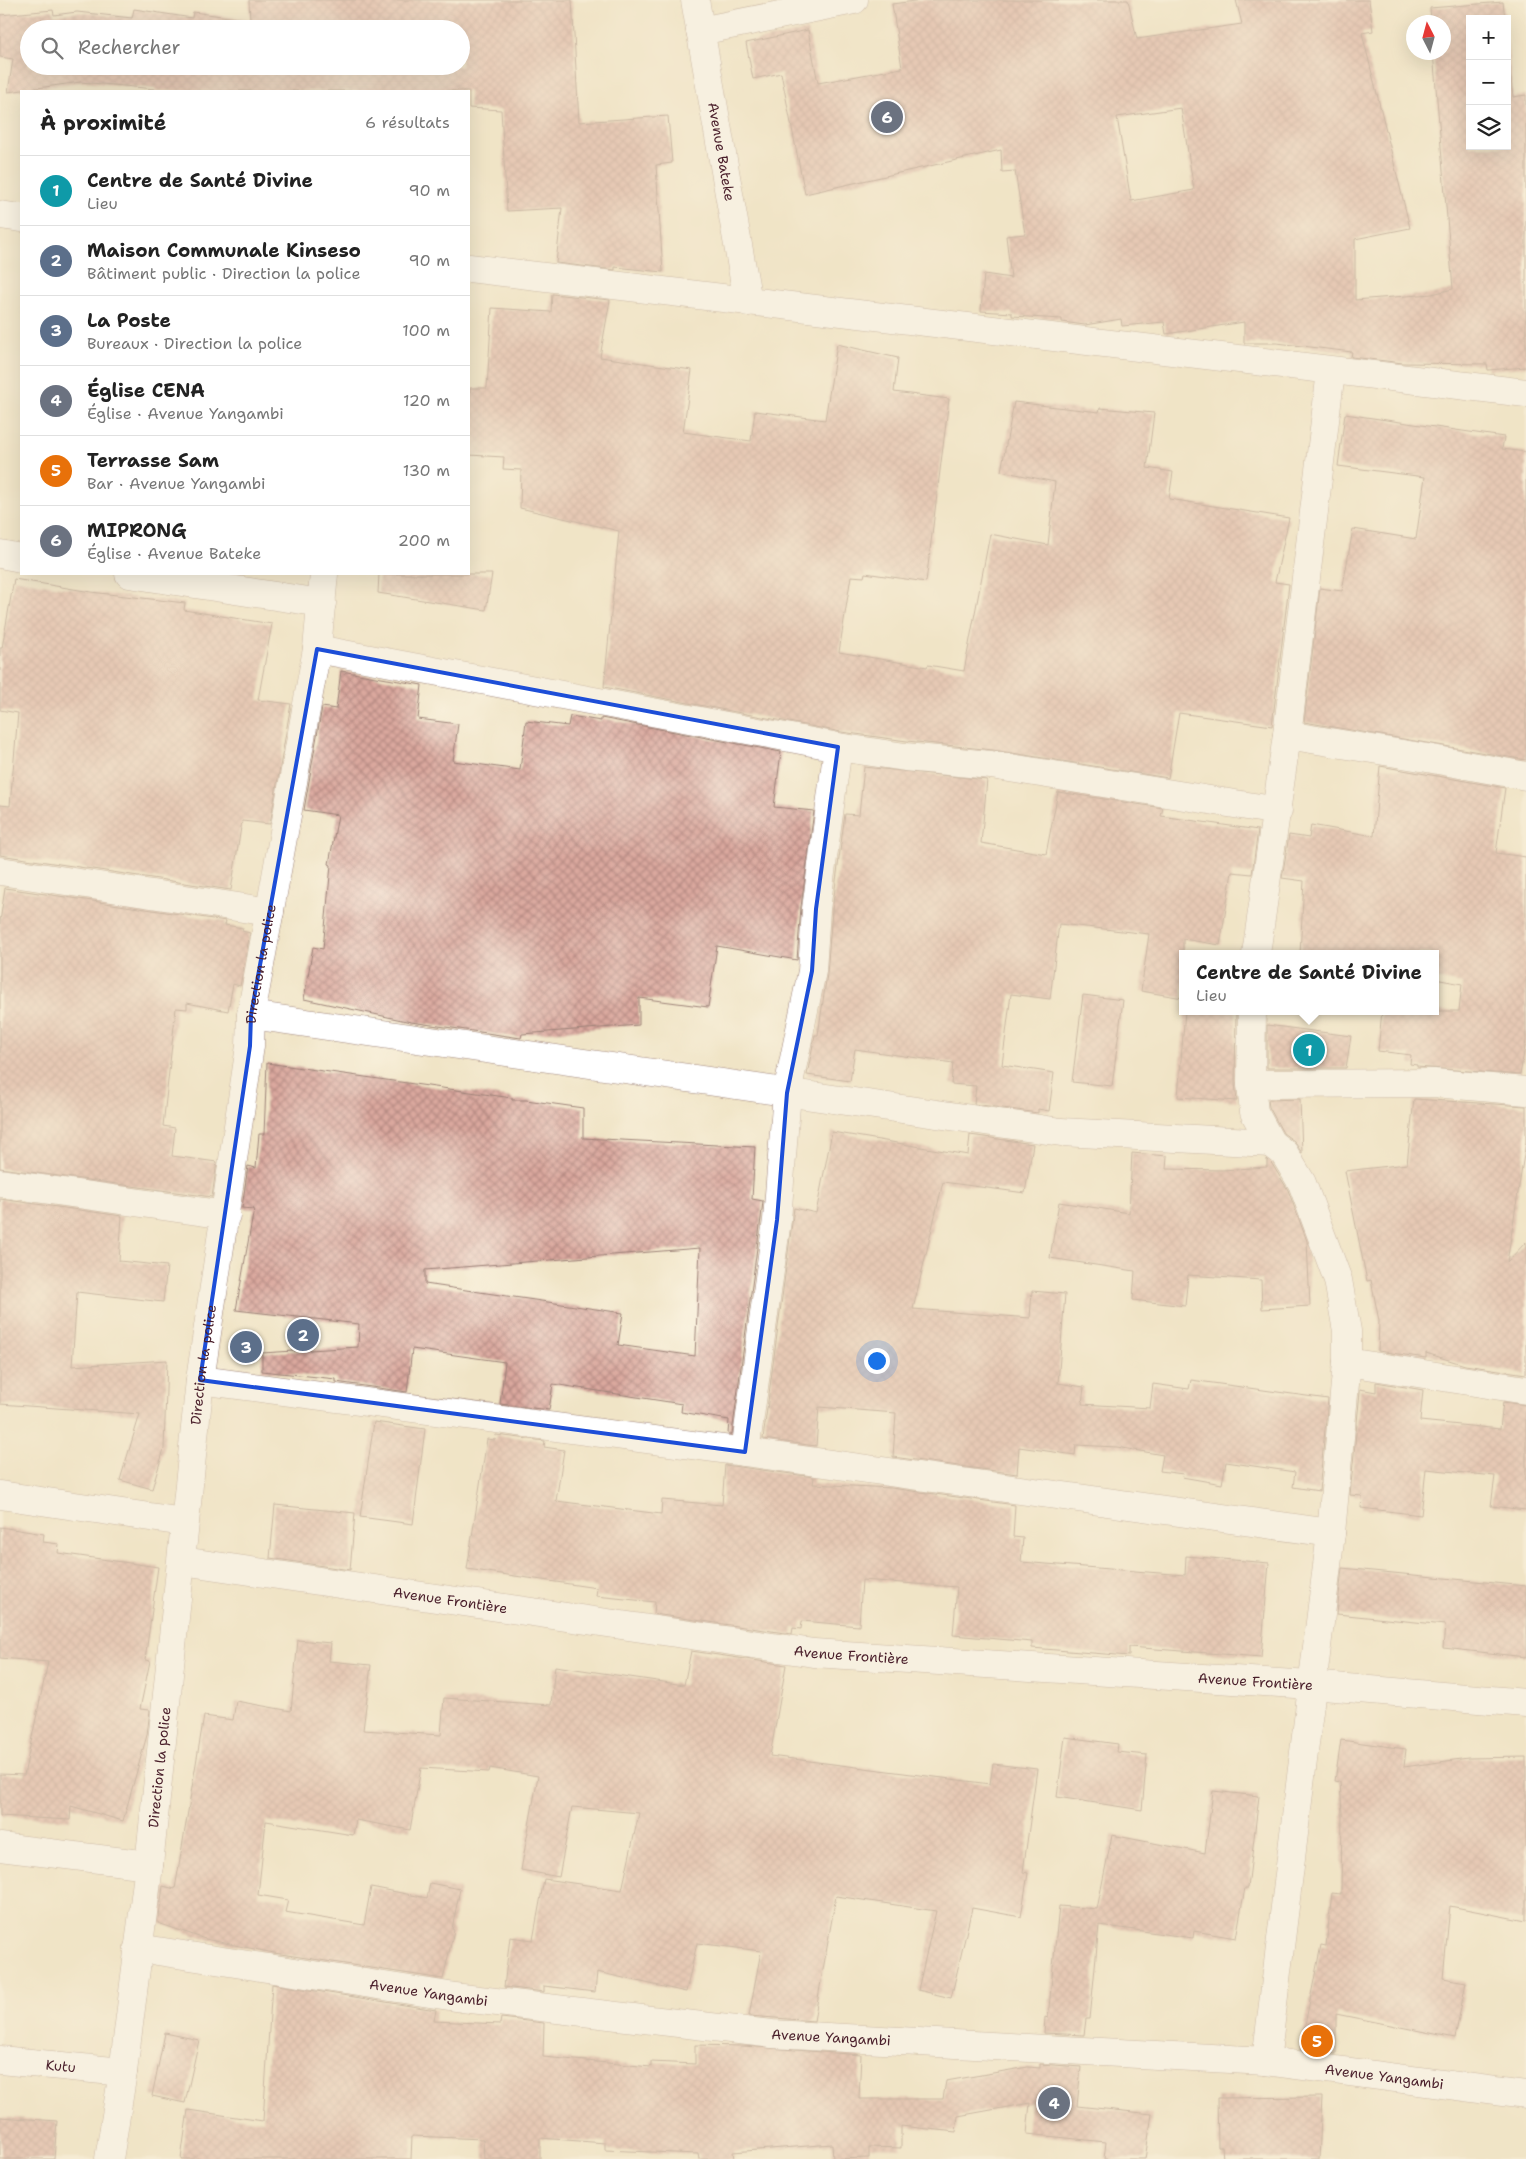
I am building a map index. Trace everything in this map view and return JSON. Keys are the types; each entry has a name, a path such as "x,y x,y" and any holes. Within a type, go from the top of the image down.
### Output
{"street":[{"name":"Avenue Bateke","path":"695,0 748,302"},
{"path":"700,31 854,0"},
{"path":"0,216 20,218"},
{"path":"470,268 1526,393"},
{"path":"1257,950 1278,811 1331,371"},
{"path":"0,554 20,558"},
{"path":"136,575 322,603"},
{"name":"Direction la police","path":"109,2159 123,2072 149,1865 200,1380 250,1046 251,1015 317,649 324,575"},
{"path":"317,649 838,747 905,757 992,765 1278,811"},
{"path":"1287,735 1526,776"},
{"path":"745,1452 777,1220 787,1093 812,972 816,908 838,747"},
{"path":"0,872 270,912"},
{"path":"251,1015 1061,1132 1271,1143"},
{"path":"1252,1015 1251,1084 1254,1112 1271,1143 1284,1153 1302,1183 1338,1280 1347,1332 1347,1362 1330,1533 1310,1685 1266,2061"},
{"path":"1251,1084 1434,1083 1526,1091"},
{"path":"0,1183 226,1215"},
{"path":"1347,1362 1526,1390"},
{"path":"200,1380 745,1452 1330,1533"},
{"path":"0,1495 184,1522"},
{"name":"Avenue Frontière","path":"182,1561 814,1653 1310,1685 1526,1702"},
{"path":"0,1847 149,1865"},
{"name":"Avenue Yangambi","path":"138,1948 462,1998 772,2034 1266,2061 1526,2095"},
{"name":"Kutu","path":"0,2060 123,2072"}],"highlighted area":[{"path":"317,649 838,747 816,909 812,971 787,1093 777,1220 745,1452 200,1380 250,1046 251,1015"}],"building":[{"path":"249,0 572,0 579,122 668,116 672,163 656,165 663,272 615,267 615,270 556,263 562,208 507,211 501,110 470,108 470,90 155,90 81,82 8,92 13,59 0,57 0,15 53,10 54,15 77,12 132,18 134,9 192,18 193,12 250,20"},
{"path":"922,0 1128,0 1137,39 1242,24 1236,0 1369,0 1373,31 1362,33 1410,228 1355,239 1355,300 1432,294 1453,289 1434,60 1451,60 1451,15 1430,15 1430,8 1503,2 1505,15 1466,15 1466,150 1511,150 1511,79 1513,97 1526,95 1526,367 1488,370 1487,364 1403,363 1351,357 1352,352 1277,343 1244,343 1244,322 1166,334 1164,322 1122,326 1121,319 1085,325 1062,322 1062,319 1012,316 1012,313 981,311 984,274 1011,278 1006,236 1025,234 1015,171 1002,172 1001,150 805,194 781,73 753,79 746,43 808,30 818,83 902,68 892,4","holes":["1181,108 1194,190 1131,201 1117,117"]},
{"path":"552,294 610,300 600,357 692,370 683,432 751,441 755,411 825,420 837,344 898,358 894,392 949,399 926,582 865,573 864,577 851,576 839,652 927,667 928,665 964,671 990,534 1048,545 1055,482 1001,471 1014,402 1099,412 1100,408 1154,413 1147,468 1173,472 1169,499 1289,518 1275,582 1289,584 1272,726 1179,713 1168,778 993,750 841,732 604,687 619,531 520,508 521,470 503,469 504,457 470,455 470,388 487,388 492,308 551,312"},
{"path":"1345,414 1504,437 1502,449 1526,452 1526,760 1304,722 1320,588 1342,591 1353,529 1416,539 1425,477 1338,466"},
{"path":"492,574 486,610 378,593 379,575"},
{"path":"14,579 91,592 185,603 184,610 272,624 258,700 291,704 270,824 242,821 231,890 0,855 0,805 10,806 18,713 0,710 0,648 2,648"},
{"path":"341,671 422,685 418,719 458,724 453,761 520,770 526,721 568,726 570,716 601,721 601,718 781,752 774,807 814,811 801,907 797,960 717,946 708,1007 639,998 639,1025 522,1034 521,1038 411,1022 304,999 313,947 323,949 331,865 329,864 338,815 304,810 322,707 336,709"},
{"path":"1380,766 1505,788 1496,853 1526,857 1526,1041 1520,1075 1417,1067 1417,1065 1410,1064 1411,1055 1378,1051 1382,1015 1439,1015 1439,1011 1459,1011 1462,984 1439,980 1439,950 1300,950 1304,881 1282,878 1289,835 1309,838 1311,825 1374,836"},
{"path":"864,767 987,780 981,843 1046,854 1058,792 1163,808 1161,816 1258,830 1252,874 1232,872 1220,945 1183,939 1183,950 1179,950 1179,997 1141,991 1149,934 1059,924 1050,999 1011,994 1002,1065 1054,1073 1049,1111 1038,1109 1038,1113 974,1104 976,1086 951,1084 953,1063 855,1049 850,1081 807,1075 815,1035 818,1035 827,974 832,911 845,814 859,815"},
{"path":"5,888 226,921 225,925 243,928 242,931 250,933 240,986 233,984 228,1011 187,1003 187,1009 176,1008 163,1126 175,1128 172,1156 217,1162 212,1197 0,1168 0,922"},
{"path":"1083,995 1123,1000 1112,1086 1072,1082"},
{"path":"1185,1015 1236,1015 1235,1084 1237,1101 1178,1097"},
{"path":"1267,1025 1351,1036 1346,1068 1267,1068"},
{"path":"267,1063 512,1098 512,1100 526,1100 583,1108 583,1138 755,1147 752,1199 763,1201 732,1434 728,1434 729,1420 681,1412 682,1404 553,1384 549,1410 500,1404 505,1362 412,1349 407,1392 336,1382 336,1379 262,1371 262,1353 358,1347 359,1324 236,1310 254,1209 242,1208 248,1166 256,1168 259,1134 264,1134","holes":["700,1248 695,1356 618,1345 623,1313 425,1284 425,1270"]},
{"path":"1300,1099 1302,1153 1294,1141 1283,1133 1269,1107 1268,1100"},
{"path":"1414,1099 1526,1106 1526,1142 1507,1262 1526,1242 1526,1374 1465,1365 1426,1353 1426,1358 1378,1351 1379,1321 1371,1280 1367,1281 1345,1171 1407,1164"},
{"path":"832,1132 968,1155 970,1135 1033,1144 1025,1193 943,1182 913,1309 1030,1318 1032,1291 1065,1294 1058,1383 1084,1387 1082,1404 1150,1408 1153,1384 1189,1389 1191,1380 1328,1399 1319,1491 1293,1487 1295,1472 1226,1462 1222,1484 1182,1477 1183,1474 1160,1471 1163,1455 1117,1447 1076,1445 1075,1455 1019,1447 1017,1474 893,1457 896,1413 819,1407 816,1446 763,1439 794,1208 816,1213"},
{"path":"1132,1153 1167,1156 1166,1169 1222,1170 1267,1167 1267,1159 1288,1190 1307,1241 1310,1306 1262,1309 1261,1280 1188,1275 1185,1306 1133,1300 1135,1271 1050,1258 1059,1202 1129,1213"},
{"path":"0,1199 122,1216 119,1261 167,1266 163,1302 77,1292 72,1366 167,1360 164,1449 152,1489 120,1480 140,1414 0,1404"},
{"path":"1376,1382 1423,1390 1420,1421 1500,1429 1503,1402 1526,1405 1526,1510 1491,1506 1495,1476 1426,1469 1421,1515 1361,1508 1362,1496 1350,1495 1360,1389 1376,1392"},
{"path":"374,1422 425,1429 413,1524 360,1517"},
{"path":"496,1435 545,1441 544,1447 564,1450 556,1501 661,1514 662,1500 722,1505 725,1465 814,1477 813,1484 891,1488 1015,1505 1013,1537 1023,1538 1021,1562 1185,1575 1186,1556 1269,1563 1261,1657 1129,1647 1129,1656 1032,1648 1032,1642 953,1635 957,1587 862,1580 859,1626 802,1621 801,1629 793,1628 792,1634 654,1614 655,1602 596,1596 597,1588 467,1569 487,1439 495,1440"},
{"path":"275,1505 355,1513 350,1570 270,1558"},
{"path":"0,1527 44,1534 43,1542 59,1544 58,1553 158,1567 145,1660 150,1661 140,1709 150,1710 147,1735 123,1821 71,1806 70,1820 0,1816 0,1774 24,1775 48,1662 0,1658"},
{"path":"1342,1568 1526,1586 1526,1657 1443,1648 1445,1625 1337,1614"},
{"path":"298,1640 331,1643 329,1661 371,1665 363,1730 441,1735 444,1698 551,1705 555,1666 684,1685 691,1651 786,1665 770,1756 990,1784 993,1764 1037,1769 1023,1872 1028,1873 1021,1917 972,1908 951,1998 918,1990 936,1911 836,1896 814,2021 749,2016 761,1951 697,1943 686,1992 597,1972 595,1992 544,1986 544,1992 504,1987 510,1937 533,1940 544,1879 622,1890 639,1813 572,1807 559,1877 521,1870 538,1776 490,1768 489,1772 421,1768 410,1830 356,1820 353,1835 266,1821 258,1895 288,1900 285,1912 364,1925 371,1887 427,1898 430,1883 460,1889 452,1929 454,1930 443,1979 274,1953 205,1939 158,1923 163,1886 175,1889 204,1716 233,1720 236,1701 291,1711"},
{"path":"1065,1737 1118,1744 1117,1752 1147,1755 1142,1810 1057,1797"},
{"path":"1341,1740 1406,1749 1404,1767 1468,1758 1526,1757 1526,1921 1450,1906 1443,1978 1466,1982 1455,2038 1336,2014 1336,2054 1300,2050 1321,1945 1326,1946 1332,1893 1341,1894 1342,1813 1340,1782 1335,1781"},
{"path":"1213,1791 1259,1796 1248,1888 1245,1888 1236,1938 1194,1931 1193,1938 1099,1925 1090,2019 1086,2019 1084,2035 1044,2033 1045,2017 1048,2018 1059,1906 1097,1909 1112,1835 1205,1853"},
{"path":"272,1984 436,2010 434,2021 500,2024 501,2018 544,2023 543,2057 651,2067 651,2062 695,2064 695,2045 743,2046 861,2055 859,2099 943,2099 946,2081 1028,2067 1040,2068 1040,2064 1081,2067 1077,2106 1152,2114 1145,2159 1104,2159 1106,2142 1027,2134 1030,2103 958,2116 956,2132 901,2126 901,2148 869,2147 869,2158 833,2159 832,2144 733,2152 734,2159 699,2159 698,2154 605,2150 605,2143 540,2138 540,2159 484,2159 483,2139 412,2136 411,2159 181,2159 188,2110 263,2121"},
{"path":"165,2033 199,2040 185,2103 152,2096"},
{"path":"1322,2097 1319,2159 1223,2159 1222,2147 1218,2147 1217,2098"},
{"path":"0,2117 57,2121 54,2159 0,2159"}],"place":[{"name":"MIPRONG","path":"887,117"},
{"name":"Centre de Santé Divine","path":"1309,1050"},
{"name":"Maison Communale Kinseso","path":"303,1335"},
{"name":"La Poste","path":"246,1347"},
{"name":"Terrasse Sam","path":"1317,2041"},
{"name":"Église CENA","path":"1054,2103"}]}
